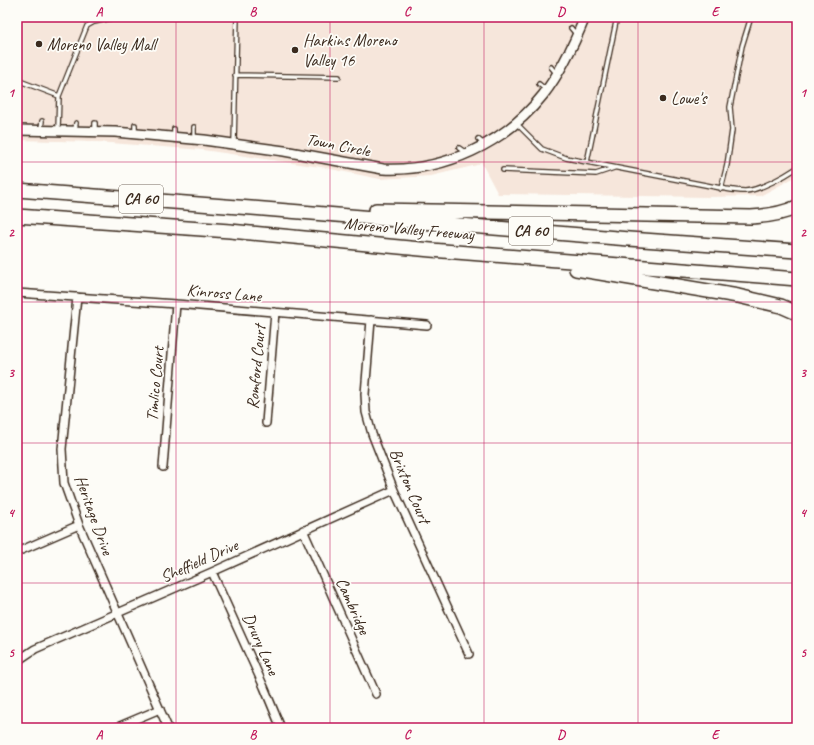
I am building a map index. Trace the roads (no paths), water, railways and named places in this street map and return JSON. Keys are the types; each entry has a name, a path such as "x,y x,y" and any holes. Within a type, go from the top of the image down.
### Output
{"highway":[{"name":"Moreno Valley Freeway","path":"17,190 797,251"},
{"path":"264,209 751,217 782,213 797,207"},
{"name":"Moreno Valley Freeway","path":"17,216 230,231 431,250 797,279"},
{"path":"431,250 553,265 738,296 781,306 797,313"}],"street":[{"name":"Town Circle","path":"20,128 42,126 58,130 76,127 174,133 194,139 214,137 234,143 308,155 373,168 392,170 418,166 443,161 501,132 516,122 566,55 574,32 585,17"},
{"name":"Kinross Lane","path":"17,293 176,304 427,325"},
{"name":"Heritage Drive","path":"77,297 62,449 64,483 79,525 168,728"},
{"name":"Timlico Court","path":"163,467 176,304"},
{"name":"Romford Court","path":"266,423 275,312"},
{"name":"Brixton Court","path":"371,320 365,394 366,412 372,434 394,490 469,654"},
{"name":"Sheffield Drive","path":"17,662 35,649 212,572 394,490"},
{"path":"17,552 79,525"},
{"name":"Cambridge","path":"303,530 376,694"},
{"name":"Drury Lane","path":"212,572 264,686 281,728"},
{"path":"115,728 160,709"}],"lane":[{"path":"58,130 59,96 87,26 94,22 116,17"},
{"path":"234,143 237,17"},
{"path":"587,162 617,17"},
{"path":"721,189 727,165 732,130 730,107 742,46 751,17"},
{"path":"235,75 339,77"},
{"path":"17,80 59,96"},
{"path":"516,122 542,149 566,158 721,189 746,191 768,184 797,168"},
{"path":"194,127 194,139"},
{"path":"503,170 596,174 615,168"}],"place":[{"name":"Moreno Valley Mall","path":"39,44"},
{"name":"Harkins Moreno Valley 16","path":"295,50"},
{"name":"Lowe's","path":"663,98"}]}
